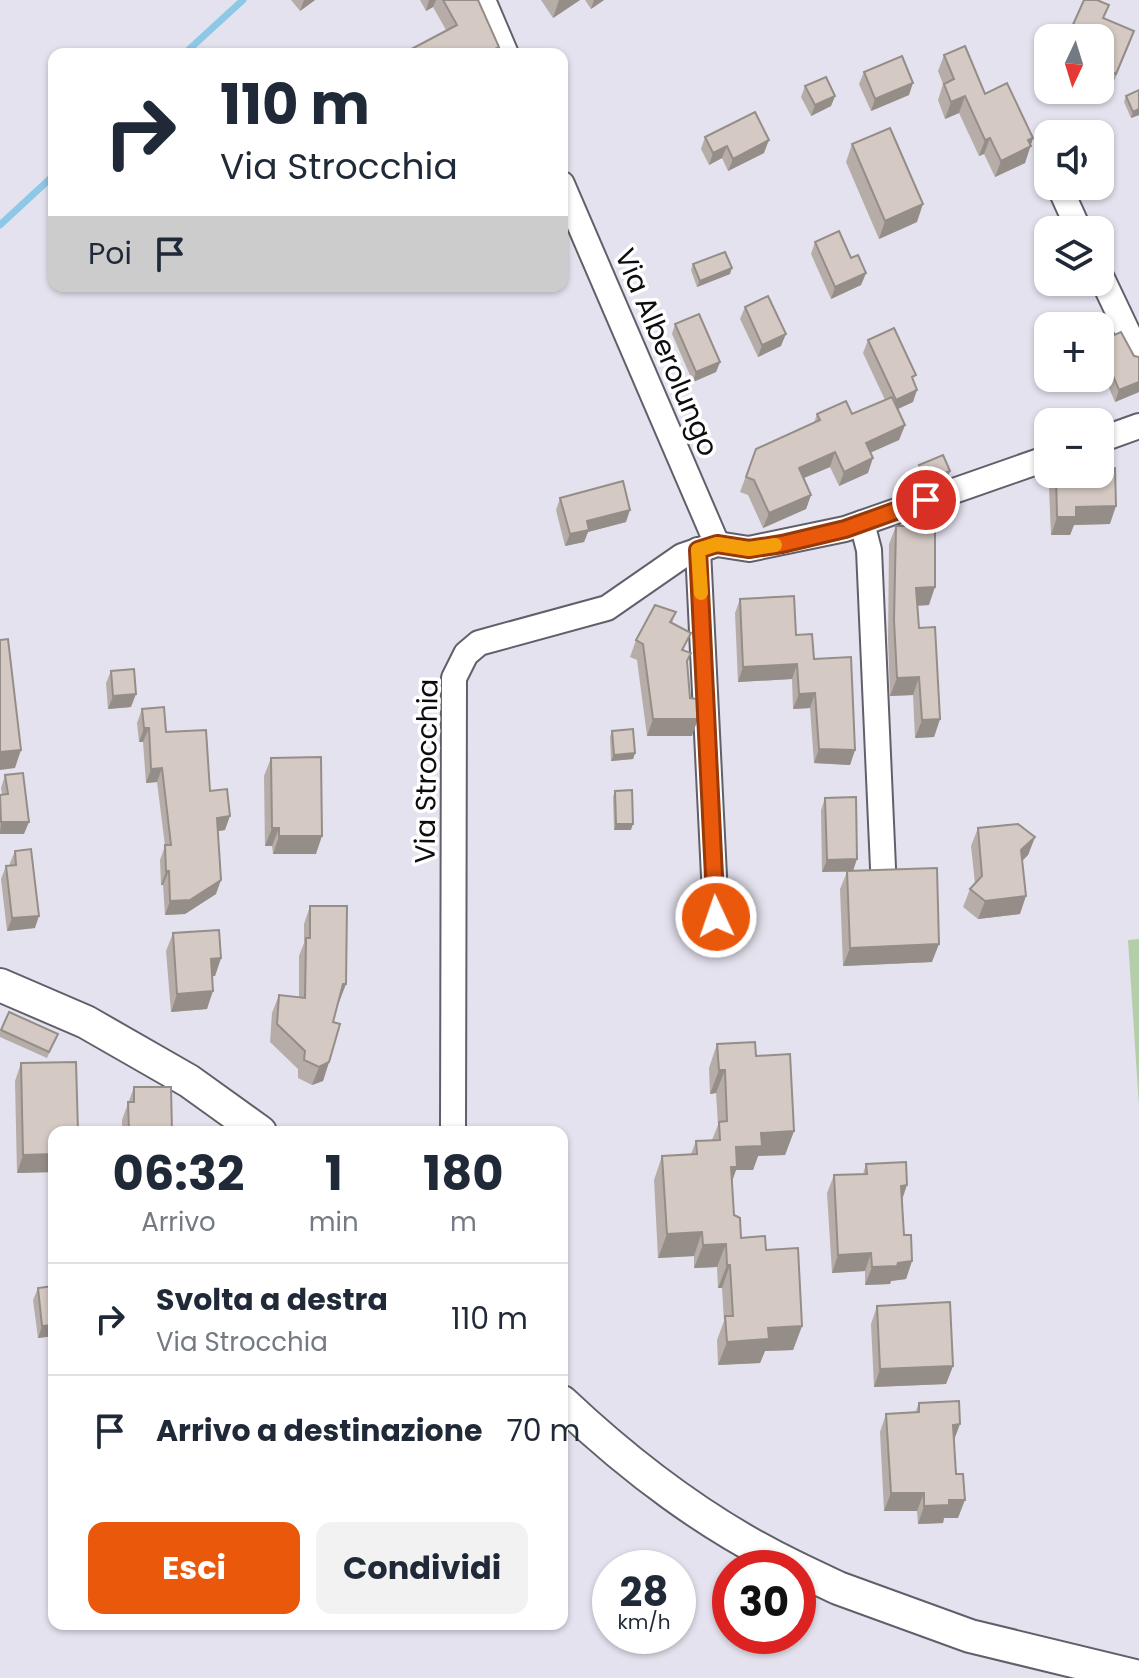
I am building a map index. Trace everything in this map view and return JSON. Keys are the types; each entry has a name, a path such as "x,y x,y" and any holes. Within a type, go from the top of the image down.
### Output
{"street":[{"path":"483,0 503,48"},
{"name":"Via Alberolungo","path":"568,199 708,547"},
{"path":"1110,296 1139,356"},
{"path":"1114,435 1139,426"},
{"path":"716,917 708,547 749,549 782,544 862,523 1034,463"},
{"path":"862,523 869,550 883,868"},
{"name":"Via Strocchia","path":"453,1126 454,678 457,669 466,654 479,643 607,608 682,556 708,547"},
{"path":"0,985 86,1022 189,1081 252,1126"},
{"path":"568,1407 655,1484 716,1525 763,1550"},
{"path":"816,1577 970,1636 1139,1677"}],"green space":[{"path":"1139,939 1139,1106 1128,940"}],"building":[{"path":"443,0 478,0 499,47 413,48 457,25"},
{"path":"1084,0 1097,0 1109,5 1103,18 1134,31 1116,74 1114,24 1073,24"},
{"path":"965,46 985,94 1007,83 1033,138 1028,140 1031,146 1001,161 990,138 985,140 965,96 951,102 944,84 954,79 944,55"},
{"path":"902,56 913,83 875,99 864,72"},
{"path":"826,77 835,96 815,105 805,86"},
{"path":"1139,90 1139,109 1133,112 1126,96"},
{"path":"755,112 769,140 733,159 727,146 713,153 705,137"},
{"path":"890,128 923,204 885,221 852,144"},
{"path":"839,231 851,258 858,255 866,273 835,287 815,242"},
{"path":"725,252 732,268 700,281 693,264"},
{"path":"768,296 786,334 762,345 745,307"},
{"path":"699,314 720,362 696,372 675,324"},
{"path":"894,328 916,375 912,377 917,390 896,400 868,340"},
{"path":"1121,332 1134,356 1139,357 1139,382 1119,390 1114,378 1114,335"},
{"path":"892,397 905,425 866,443 873,458 844,472 835,452 799,468 811,495 769,513 754,480 746,477 756,449 820,420 817,414 846,401 852,414"},
{"path":"943,455 950,471 925,480 919,465"},
{"path":"1114,468 1116,506 1076,507 1076,517 1057,517 1056,488 1114,488"},
{"path":"623,481 630,510 587,521 589,530 570,534 560,498"},
{"path":"896,526 935,526 935,587 916,588 919,628 935,627 940,719 922,720 919,677 897,678 894,620"},
{"path":"794,596 796,635 812,634 814,659 851,657 855,750 819,749 815,693 799,694 797,664 743,667 740,599"},
{"path":"655,605 676,612 670,622 691,633 682,650 691,653 687,661 690,698 697,699 698,719 653,719 643,644 636,640"},
{"path":"8,639 21,750 0,752 0,640"},
{"path":"134,669 136,694 113,696 111,671"},
{"path":"164,707 166,732 206,730 210,791 227,789 230,816 217,818 221,880 190,900 170,901 165,845 171,845 162,768 151,769 149,728 144,728 142,709"},
{"path":"633,729 635,753 614,755 612,731"},
{"path":"321,757 322,836 279,836 279,828 272,828 271,758"},
{"path":"23,773 29,822 1,822 0,795 8,794 5,775"},
{"path":"632,790 633,824 616,824 615,791"},
{"path":"856,797 857,859 827,860 825,798"},
{"path":"1018,824 1035,837 1021,850 1026,896 985,901 970,889 982,876 978,828"},
{"path":"31,849 39,916 12,918 6,866 16,865 15,851"},
{"path":"937,868 939,944 850,948 847,871"},
{"path":"310,906 347,906 346,984 343,984 333,1022 340,1024 329,1062 319,1067 304,1060 305,1051 277,1024 279,995 305,998"},
{"path":"219,930 221,958 211,959 213,991 177,994 173,933"},
{"path":"9,1012 58,1034 49,1052 1,1030"},
{"path":"755,1042 756,1056 790,1054 794,1131 761,1133 762,1146 736,1147 737,1167 731,1167 734,1215 740,1218 741,1238 765,1236 766,1250 798,1248 802,1326 768,1328 769,1339 727,1342 725,1316 733,1316 726,1244 703,1245 702,1232 667,1234 662,1156 697,1154 696,1141 720,1140 719,1122 727,1121 725,1070 719,1070 717,1044"},
{"path":"76,1062 78,1126 48,1126 48,1154 23,1155 21,1063"},
{"path":"134,1087 171,1087 172,1126 129,1126 128,1102 134,1102"},
{"path":"906,1162 907,1185 901,1186 904,1235 911,1235 912,1261 898,1263 897,1266 872,1267 871,1253 838,1255 834,1175 867,1174 866,1164"},
{"path":"48,1287 48,1326 42,1326 38,1288"},
{"path":"950,1302 953,1366 880,1369 877,1306"},
{"path":"959,1401 960,1424 953,1425 956,1474 963,1474 965,1500 949,1500 949,1505 924,1506 924,1493 891,1493 886,1414 919,1412 919,1403"}],"waterway":[{"path":"191,48 243,0"},
{"path":"0,225 48,181"}],"slow traffic":[{"path":"701,593 698,550 717,544 749,549 775,545"}],"route":[{"path":"716,917 698,550 717,544 749,549 782,544 845,529 926,500"}]}
